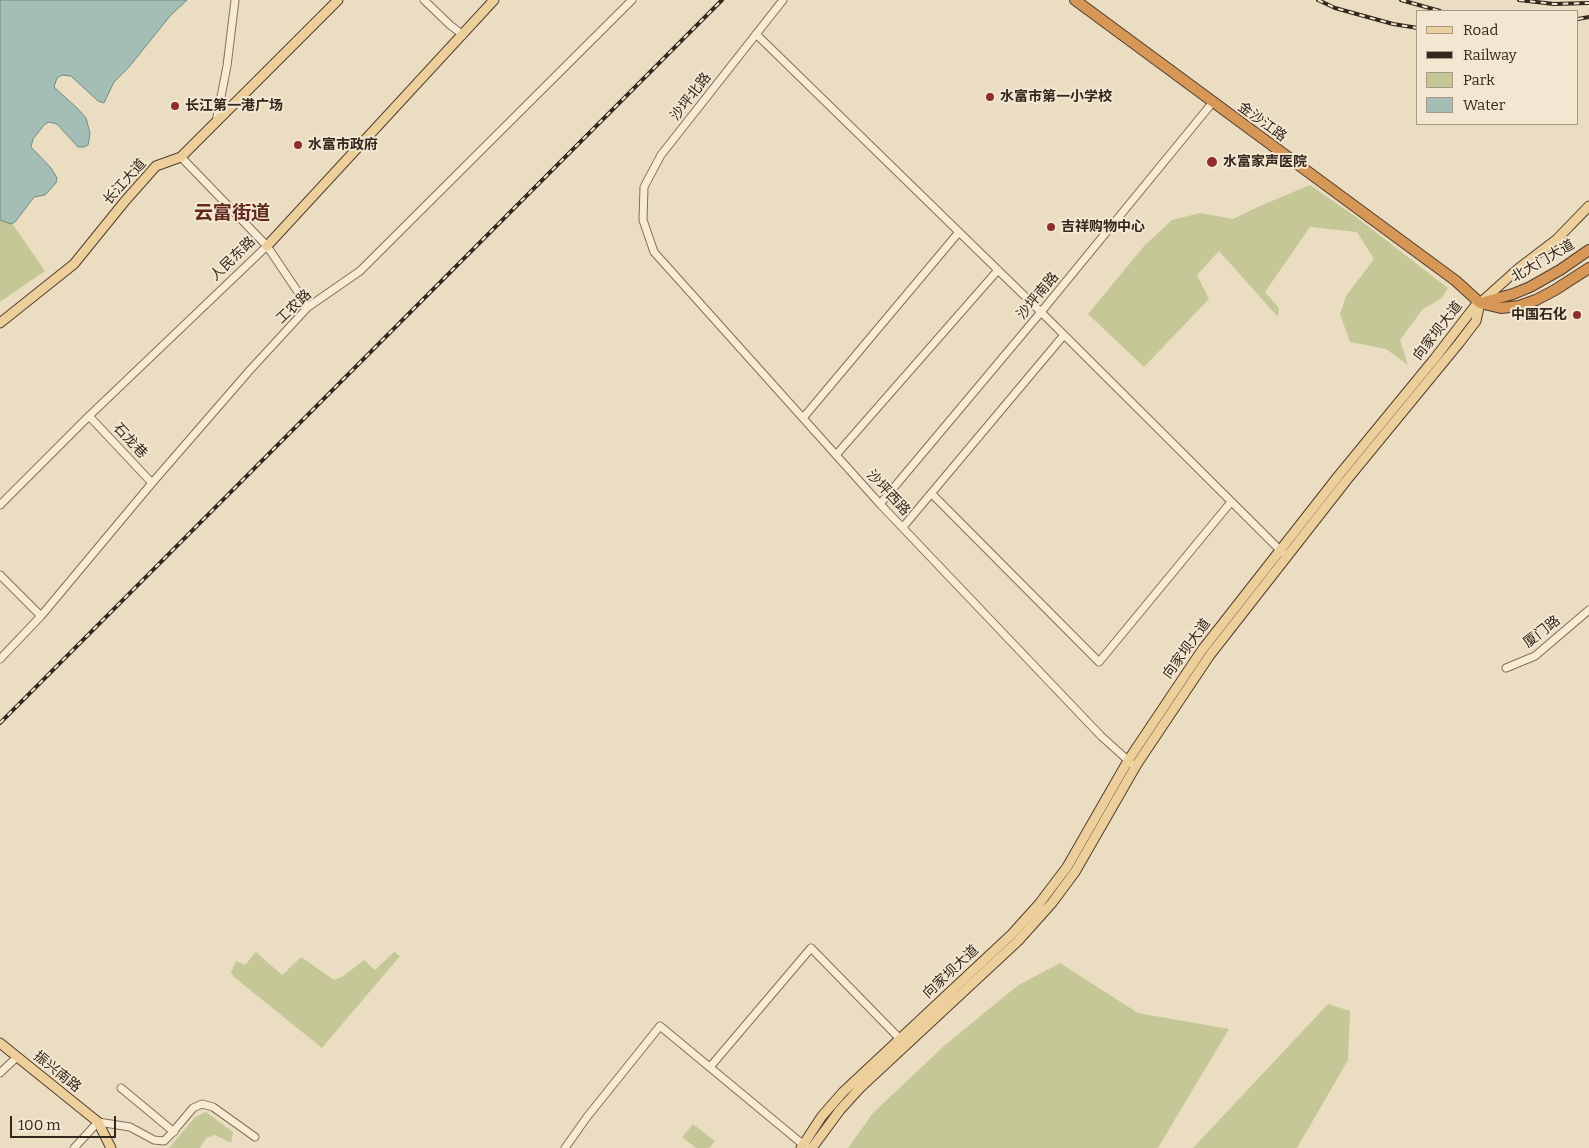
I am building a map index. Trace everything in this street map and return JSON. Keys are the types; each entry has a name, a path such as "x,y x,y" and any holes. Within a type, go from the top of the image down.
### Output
{"highway":[{"name":"金沙江路","path":"1075,0 1456,281 1480,303"},
{"name":"北大门大道","path":"1480,303 1530,287 1560,270 1589,250"},
{"name":"北大门大道","path":"1480,303 1501,308 1519,306 1549,293 1589,268"}],"main road":[{"name":"长江大道","path":"0,323 74,264 156,166 181,157 338,0"},
{"name":"人民东路","path":"267,246 494,0"},
{"name":"向家坝大道","path":"806,1147 822,1116 843,1092 903,1042 1012,934 1039,904 1067,866 1202,650 1283,554 1339,475 1475,306 1519,268 1557,239 1575,223 1589,206"},
{"name":"振兴南路","path":"0,1043 98,1122 111,1148"}],"street":[{"path":"216,122 227,66 235,0"},
{"path":"424,0 463,35"},
{"name":"工农路","path":"0,658 41,616 152,483 250,370 308,307 360,271 632,0"},
{"name":"沙坪北路","path":"643,220 644,186 661,155 783,0"},
{"path":"756,34 1041,312 1283,554"},
{"name":"沙坪南路","path":"880,504 1041,312 1213,102"},
{"path":"181,157 267,246 308,307"},
{"name":"沙坪西路","path":"643,220 654,252 880,504 1101,736 1132,764"},
{"path":"803,418 959,232"},
{"name":"人民东路","path":"0,505 89,416 267,246"},
{"path":"836,455 998,270"},
{"path":"902,528 1064,335"},
{"name":"石龙巷","path":"89,416 152,483"},
{"path":"933,495 1099,662 1231,502"},
{"path":"0,575 41,616"},
{"name":"厦门路","path":"1506,668 1535,656 1589,610"},
{"path":"710,1067 811,948 903,1042"},
{"path":"565,1148 586,1117 660,1026 806,1147"},
{"path":"0,1073 17,1057"},
{"path":"121,1088 174,1132"},
{"path":"74,1148 98,1122 130,1127 154,1140 164,1141 174,1132 193,1108 202,1104 214,1108 255,1137"}],"green space":[{"path":"1310,185 1356,217 1448,288 1442,298 1423,309 1400,340 1408,365 1386,349 1350,342 1340,314 1346,296 1374,259 1357,232 1310,227 1265,292 1279,308 1278,317 1219,251 1197,275 1209,299 1144,367 1088,314 1145,245 1172,220 1200,213 1233,219"},
{"path":"0,220 12,223 45,271 0,302"},
{"path":"256,952 282,975 301,957 334,980 342,977 364,960 375,970 394,952 400,956 322,1048 234,977 231,972 236,961 245,965"},
{"path":"1060,963 1138,1013 1229,1029 1158,1148 848,1148 873,1113 944,1046 1017,986"},
{"path":"1328,1004 1350,1011 1348,1060 1297,1148 1193,1148"},
{"path":"206,1112 233,1132 231,1143 215,1135 206,1138 200,1148 169,1148 195,1117"},
{"path":"693,1124 715,1141 709,1148 696,1148 682,1137"}],"water":[{"path":"0,0 187,0 170,16 129,67 114,82 104,103 98,101 71,76 62,75 57,78 54,87 86,118 90,133 88,145 78,147 57,124 49,122 44,125 33,139 31,147 51,168 57,178 56,183 45,195 34,197 15,222 11,224 0,220"}],"railway":[{"path":"0,723 722,0"},
{"path":"1318,0 1335,8 1393,24 1416,28"},
{"path":"1401,0 1436,10"},
{"path":"1519,0 1554,4 1589,3"},
{"path":"1579,19 1589,17"}],"place":[{"name":"水富市第一小学校","path":"990,97"},
{"name":"长江第一港广场","path":"175,106"},
{"name":"水富市政府","path":"298,145"},
{"name":"水富家声医院","path":"1212,162"},
{"name":"吉祥购物中心","path":"1051,227"},
{"name":"中国石化","path":"1577,315"}],"district":[{"name":"云富街道","path":"232,214"}]}
